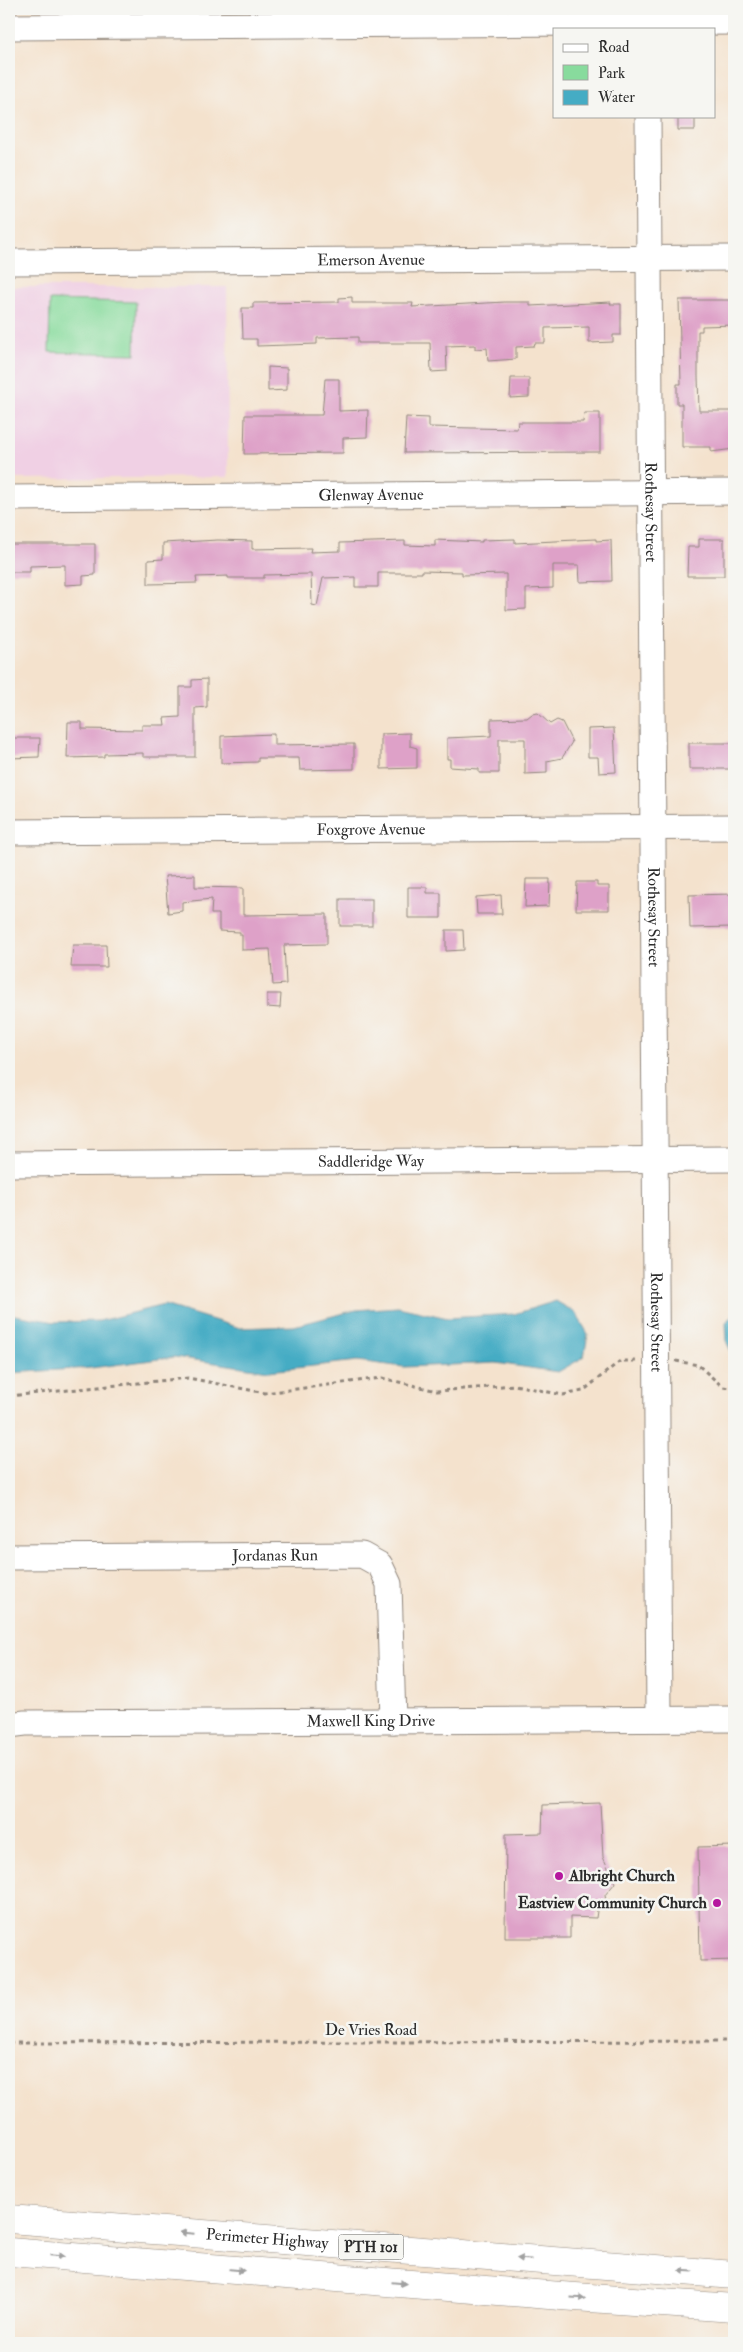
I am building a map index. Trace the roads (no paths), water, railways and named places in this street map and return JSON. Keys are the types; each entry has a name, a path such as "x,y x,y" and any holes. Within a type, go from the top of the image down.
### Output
{"highway":[{"name":"Perimeter Highway","path":"9,2219 734,2275"},
{"name":"Perimeter Highway","path":"9,2252 734,2308"}],"street":[{"path":"9,27 647,20 734,22"},
{"name":"Rothesay Street","path":"648,118 654,828 655,1361 659,1719"},
{"name":"Emerson Avenue","path":"9,262 734,258"},
{"name":"Glenway Avenue","path":"9,498 734,492"},
{"name":"Foxgrove Avenue","path":"9,832 734,827"},
{"name":"Saddleridge Way","path":"9,1164 734,1159"},
{"name":"Jordanas Run","path":"9,1557 362,1555 380,1565 390,1584 393,1721"},
{"name":"Maxwell King Drive","path":"9,1726 25,1723 734,1719"}],"water":[{"path":"556,1301 576,1313 588,1334 584,1357 558,1372 496,1363 404,1367 357,1361 269,1371 175,1357 91,1368 9,1373 9,1314 55,1322 99,1321 164,1305 240,1328 294,1326 356,1310 398,1307 448,1318 514,1314"},
{"path":"734,1314 734,1357 727,1343 726,1322"}],"place":[{"name":"Albright Church","path":"559,1876"},
{"name":"Eastview Community Church","path":"717,1903"}]}
